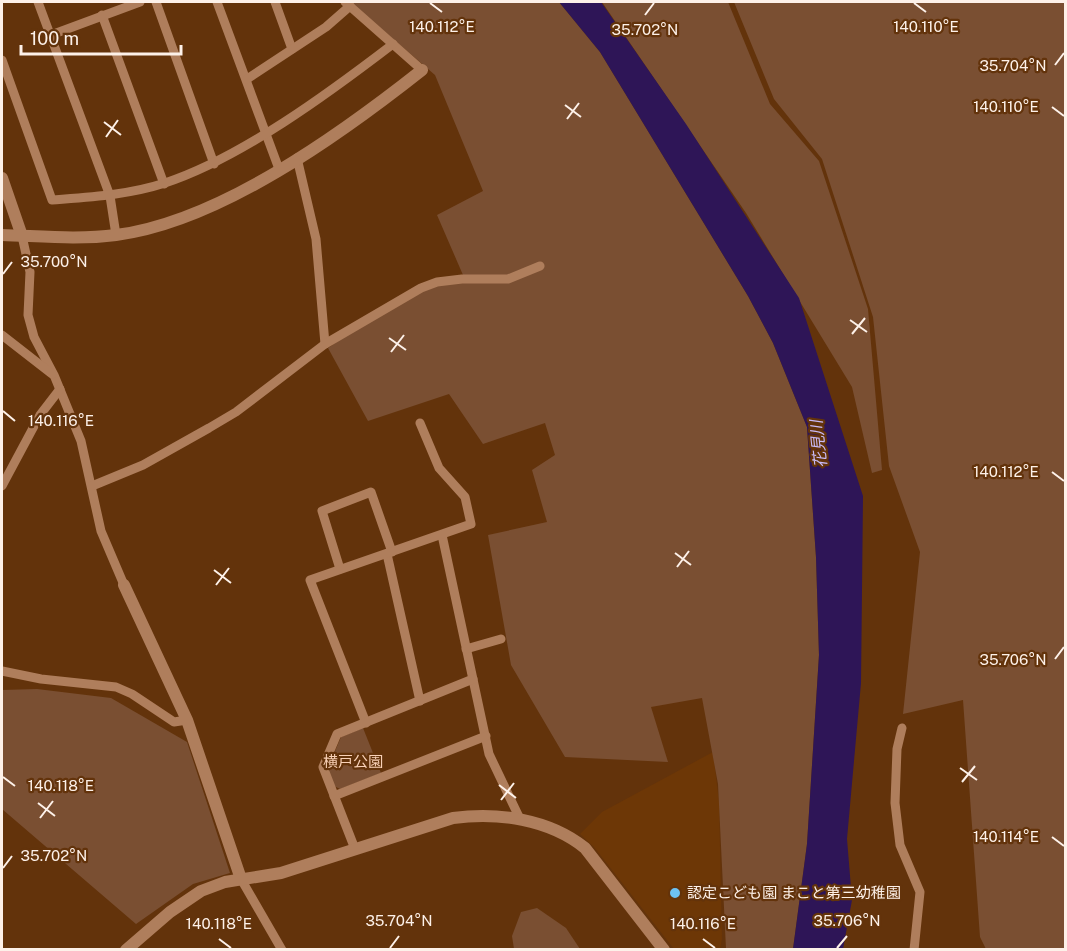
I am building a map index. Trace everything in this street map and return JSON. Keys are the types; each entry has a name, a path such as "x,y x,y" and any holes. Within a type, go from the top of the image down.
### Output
{"street":[{"path":"38,2 110,196 116,235"},
{"path":"51,35 140,2"},
{"path":"156,2 214,164"},
{"path":"217,2 279,169"},
{"path":"275,2 292,50"},
{"path":"2,235 70,237 116,235 162,225 203,211 297,158 376,106 422,70 347,4 292,50 247,80"},
{"path":"102,15 164,184"},
{"path":"2,60 52,200 110,196 164,184 214,164 265,133 393,44"},
{"path":"297,158 316,239 325,344"},
{"path":"2,178 22,236 30,272 28,315 34,337 54,375 81,441 93,486 101,531 187,720 241,879 282,950"},
{"path":"93,486 143,465 236,412 325,344 421,288 437,282 462,279 508,279 540,266"},
{"path":"2,335 54,375"},
{"path":"2,486 40,415 60,389"},
{"path":"366,723 310,580 471,524 465,497 439,468 420,423"},
{"path":"340,569 322,511 371,492 389,553 420,701"},
{"path":"442,535 489,754 520,819"},
{"path":"466,649 501,639"},
{"path":"2,671 41,679 116,687 132,694 174,722 187,720"},
{"path":"355,849 323,767 337,734 473,679"},
{"path":"902,728 897,748 895,803 900,845 920,892 914,950"},
{"path":"334,796 486,736"},
{"path":"126,950 170,912 201,891 225,882 281,873 453,818 467,816 520,819 548,825 569,835 585,848 664,950"}],"shaded area":[{"name":"認定こども園 まこと第三幼稚園","path":"713,752 719,802 722,939 720,949 674,949 594,847 580,834 602,812"}],"green space":[{"path":"350,2 559,2 600,52 748,296 773,343 807,427 816,557 819,655 807,844 793,949 726,949 718,784 702,698 651,707 668,762 565,757 511,665 488,535 547,522 532,470 555,455 545,423 483,444 449,394 368,421 328,348 401,297 463,275 437,215 483,191 435,75"},
{"path":"602,2 728,2 770,104 819,161 868,309 882,470 872,473 852,387 746,213"},
{"path":"734,2 1065,2 1065,949 986,949 980,937 963,700 903,714 920,552 889,466 873,317 822,159 774,99"},
{"path":"37,689 111,698 187,742 230,873 193,884 136,924 2,809 2,690"},
{"name":"横戸公園","path":"363,728 381,773 340,789 334,786 327,770 341,737"},
{"path":"537,908 566,928 580,949 514,949 512,936 521,912"}],"water":[{"name":"花見川","path":"559,2 601,2 686,124 799,298 863,496 861,683 847,839 852,900 843,949 793,949 807,844 819,655 816,557 807,427 773,343 748,296 600,52"}],"place":[{"name":"認定こども園 まこと第三幼稚園","path":"675,893"}]}
